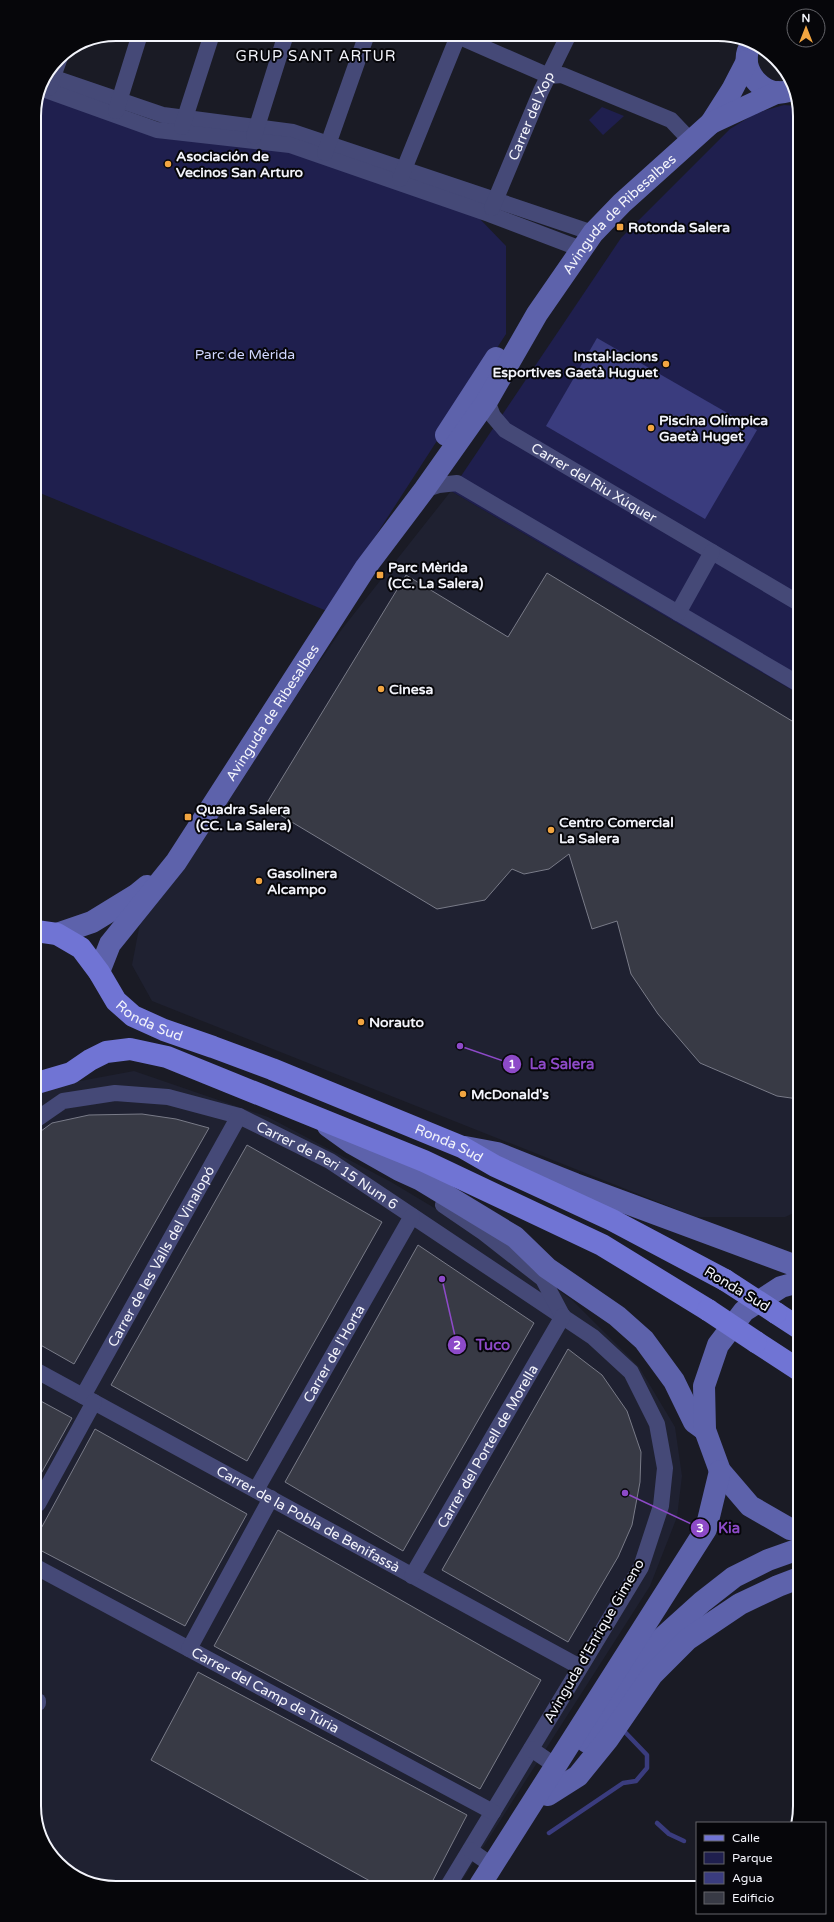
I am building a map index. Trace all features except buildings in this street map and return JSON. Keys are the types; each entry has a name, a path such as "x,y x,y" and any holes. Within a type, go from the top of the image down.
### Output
{"main road":[{"path":"748,49 752,76 762,88 788,90"},
{"name":"Avinguda de Ribesalbes","path":"711,123 732,90 748,49"},
{"name":"Avinguda de Ribesalbes","path":"99,972 110,944 176,862 369,563 437,477 482,394 508,340 536,314 587,241 622,203 690,140 711,123 788,90"},
{"name":"Avinguda de Ribesalbes","path":"369,563 386,527 482,394"},
{"name":"Avinguda de Ribesalbes","path":"47,933 92,922 130,899 176,862"},
{"name":"Ronda Sud","path":"47,933 81,948 99,972 116,1001 133,1016 164,1030 272,1069 462,1147 495,1166 612,1220 725,1280 793,1324"},
{"name":"Ronda Sud","path":"41,1082 71,1072 106,1052 130,1049 167,1057 258,1092 316,1118 424,1161 602,1245 708,1310 793,1366"},
{"path":"316,1118 353,1144 399,1170 421,1180 515,1237 547,1268 617,1316 644,1340 674,1381 694,1422 705,1430"},
{"path":"462,1147 497,1153 575,1184 793,1265"},
{"path":"793,1284 780,1287 744,1311 718,1345 704,1386 705,1430 720,1471 750,1506 793,1529"},
{"path":"483,1881 706,1529 720,1471"},
{"path":"493,1866 548,1796 661,1639 702,1602 734,1577 768,1560 793,1551"},
{"path":"548,1796 578,1776 608,1739 652,1675 688,1639 740,1604 793,1580"}],"street":[{"path":"117,108 138,41"},
{"path":"182,125 210,41"},
{"path":"255,133 284,41"},
{"path":"326,150 365,41"},
{"path":"401,176 453,41"},
{"path":"469,41 549,76 562,75 671,120 690,140"},
{"name":"Carrer del Xop","path":"492,207 566,41"},
{"path":"49,84 117,108 157,130 182,125 255,133 290,145 326,150 587,241"},
{"name":"Carrer del Riu Xúquer","path":"482,394 493,416 505,430 793,600"},
{"path":"437,477 457,483"},
{"path":"437,477 457,483 793,681"},
{"path":"678,613 712,552"},
{"name":"Carrer de Peri 15 Num 6","path":"41,1116 63,1101 115,1093 168,1097 239,1116 330,1161 562,1316"},
{"name":"Carrer de les Valls del Vinalopó","path":"41,1498 89,1399 239,1116"},
{"path":"399,1170 417,1187 484,1233 543,1280 562,1316"},
{"name":"Carrer de l'Horta","path":"256,1490 412,1216"},
{"name":"Carrer del Portell de Morella","path":"412,1576 562,1316"},
{"name":"Avinguda d'Enrique Gimeno","path":"451,1881 640,1567 661,1506 665,1468 657,1424 632,1372 593,1336 562,1316"},
{"name":"Carrer de la Pobla de Benifassà","path":"41,1373 580,1667"},
{"path":"188,1649 270,1498"},
{"name":"Carrer del Camp de Túria","path":"41,1570 493,1812"},
{"path":"531,1749 556,1766"},
{"path":"470,1850 493,1866"}],"shaded area":[{"path":"451,491 793,691 793,1213 785,1217 696,1217 152,1001 132,965 140,923 342,629"},
{"path":"134,1071 268,1117 391,1182 483,1237 572,1300 639,1367 675,1427 682,1476 677,1517 650,1586 462,1881 111,1881 92,1877 79,1871 63,1859 51,1843 45,1830 41,1811 41,1088"}],"green space":[{"name":"Parc de Mèrida","path":"45,92 161,138 295,151 478,217 506,246 506,334 327,611 41,493 41,111"},
{"name":"Instal·lacions Esportives Gaetà Huguet","path":"784,105 792,106 793,691 451,491 621,238 730,129 756,113"},
{"path":"602,107 624,116 603,135 589,120"}],"water":[{"name":"Piscina Olímpica Gaetà Huget","path":"597,338 757,430 705,519 546,426"}],"waterway":[{"path":"549,1833 623,1783 636,1781 647,1768 647,1755 624,1731 625,1729"},
{"path":"657,1823 669,1834 684,1841"}],"place":[{"name":"Asociación de Vecinos San Arturo","path":"168,164"},
{"name":"Rotonda Salera","path":"620,227"},
{"name":"Instal·lacions Esportives Gaetà Huguet","path":"666,364"},
{"name":"Piscina Olímpica Gaetà Huget","path":"651,428"},
{"name":"Parc Mèrida (CC. La Salera)","path":"380,575"},
{"name":"Cinesa","path":"381,689"},
{"name":"Quadra Salera (CC. La Salera)","path":"188,817"},
{"name":"Centro Comercial La Salera","path":"551,830"},
{"name":"Gasolinera Alcampo","path":"259,881"},
{"name":"Norauto","path":"361,1022"},
{"name":"La Salera","path":"460,1046"},
{"name":"McDonald's","path":"463,1094"},
{"name":"Tuco","path":"442,1279"},
{"name":"Kia","path":"625,1493"}],"district":[{"name":"GRUP SANT ARTUR","path":"316,56"}]}
